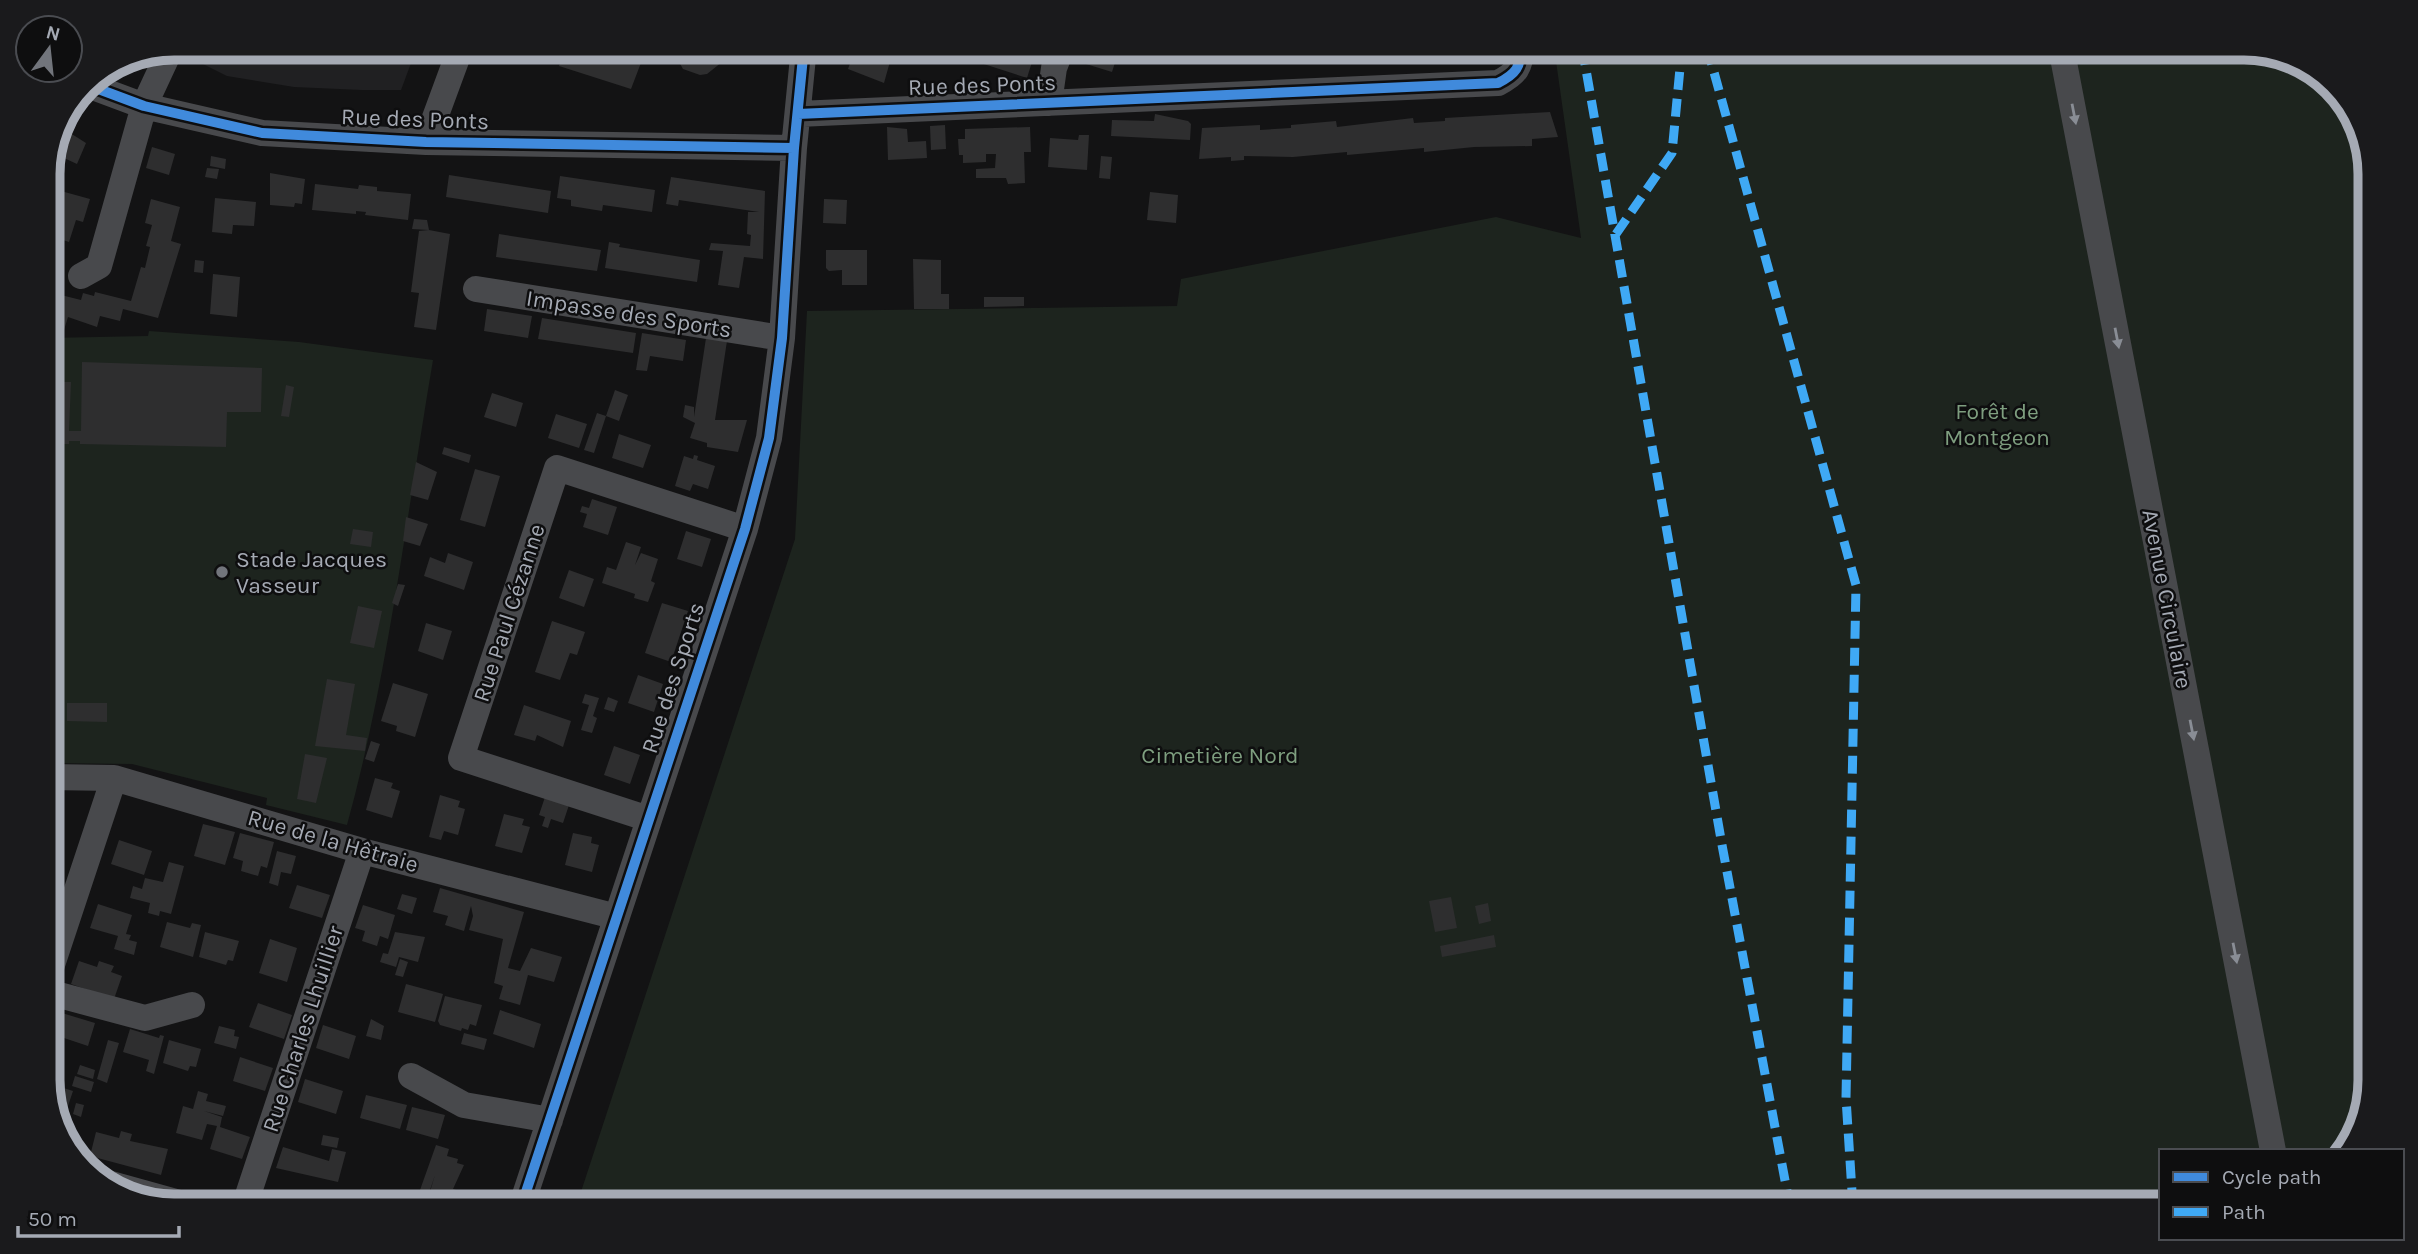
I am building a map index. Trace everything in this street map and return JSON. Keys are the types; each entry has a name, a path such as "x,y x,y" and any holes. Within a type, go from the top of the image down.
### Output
{"street":[{"path":"81,276 99,266 144,106 165,60"},
{"path":"426,142 456,60"},
{"name":"Rue des Sports","path":"525,1194 745,528 769,439 782,338 794,148 803,60"},
{"path":"1049,103 1057,60"},
{"name":"Rue des Ponts","path":"798,114 1498,83 1514,75 1521,60"},
{"name":"Avenue Circulaire","path":"2063,60 2273,1149"},
{"name":"Rue des Ponts","path":"97,89 144,106 262,132 426,142 794,148"},
{"name":"Impasse des Sports","path":"476,289 782,338"},
{"name":"Rue Paul Cézanne","path":"649,819 461,758 552,481 557,468 745,528"},
{"name":"Rue de la Hêtraie","path":"60,776 114,778 362,850 617,916"},
{"path":"60,941 114,778"},
{"name":"Rue Charles Lhuillier","path":"248,1194 362,850"},
{"path":"60,995 145,1018 192,1005"},
{"path":"411,1076 464,1105 550,1119"}],"shaded area":[{"path":"195,60 412,60 401,90 294,87 227,76"}],"green space":[{"path":"1556,60 2245,60 2267,62 2295,71 2330,98 2347,123 2358,166 2358,1081 2352,1117 2335,1149 2159,1149 2159,1194 580,1194 795,539 807,311 1177,306 1181,279 1496,217 1581,238"},
{"name":"Stade Jacques Vasseur","path":"149,331 299,342 433,360 396,594 374,711 347,825 266,805 267,798 132,764 60,763 60,338 148,336"}],"building":[{"path":"561,60 642,60 631,89 559,66"},
{"path":"723,60 707,74 700,75 683,69 679,62"},
{"path":"851,60 890,60 884,83 848,69"},
{"path":"971,60 1033,60 1027,78"},
{"path":"1087,60 1116,60 1112,72 1086,64"},
{"path":"1550,112 1558,137 1532,139 1532,146 1474,147 1424,152 1424,148 1293,157 1244,156 1244,160 1231,161 1231,157 1199,159 1202,128 1260,125 1260,130 1336,121 1337,127 1413,118 1414,123 1445,121 1445,118"},
{"path":"1155,114 1188,121 1191,124 1190,140 1111,136 1112,120 1154,121"},
{"path":"945,125 946,149 931,150 930,126"},
{"path":"887,127 907,129 908,142 926,141 927,158 888,160"},
{"path":"1030,127 1031,152 1024,152 1025,183 1008,184 1006,178 976,178 976,169 995,168 996,154 986,154 986,162 963,163 963,155 959,155 958,139 965,139 965,129"},
{"path":"68,131 86,143 77,164 61,157"},
{"path":"1079,135 1089,135 1087,170 1048,167 1050,138 1078,140"},
{"path":"152,147 175,154 169,175 146,168"},
{"path":"211,156 226,159 225,169 210,166"},
{"path":"1101,156 1112,157 1110,179 1099,178"},
{"path":"207,168 219,169 217,179 205,177"},
{"path":"270,173 305,179 302,204 295,203 294,207 270,205"},
{"path":"449,175 551,191 548,213 446,197"},
{"path":"560,176 655,190 652,212 603,205 602,211 571,206 571,200 557,198"},
{"path":"671,177 765,191 763,259 744,257 739,288 718,285 723,251 709,250 711,243 750,246 751,235 747,234 748,212 759,212 679,200 678,206 666,204"},
{"path":"315,184 358,189 359,185 377,187 377,191 411,194 408,220 365,215 366,212 356,211 356,214 312,210"},
{"path":"61,191 90,199 83,222 76,220 69,242 63,240 60,250"},
{"path":"1150,192 1178,195 1176,223 1147,220"},
{"path":"215,198 256,202 254,226 233,225 232,234 212,232"},
{"path":"151,199 180,207 171,241 181,244 158,318 123,309 120,321 100,316 97,327 68,317 64,330 60,329 61,295 81,300 83,293 94,296 95,292 131,301 141,267 145,268 150,247 146,246 152,225 145,223"},
{"path":"824,199 847,200 846,224 823,223"},
{"path":"414,219 427,220 429,230 412,229"},
{"path":"419,231 450,234 436,330 414,327 419,293 411,292"},
{"path":"499,234 601,250 597,271 496,257"},
{"path":"609,242 620,244 619,247 700,260 697,282 605,268"},
{"path":"826,250 867,250 867,285 842,285 842,270 829,271 826,268"},
{"path":"913,259 941,260 941,294 949,294 949,309 914,309"},
{"path":"195,260 204,261 203,273 194,272"},
{"path":"213,274 240,277 237,317 210,314"},
{"path":"984,297 1024,297 1024,306 984,307"},
{"path":"487,309 532,316 528,338 484,331"},
{"path":"542,318 636,333 633,353 538,339"},
{"path":"642,333 686,340 683,361 650,356 647,371 636,370"},
{"path":"706,338 727,341 715,420 747,420 738,452 707,447 707,443 690,438 695,423 683,417 685,405 694,407 694,417"},
{"path":"82,362 262,368 261,412 227,412 226,447 80,444 80,441 60,444 60,382 71,382 69,431 81,431"},
{"path":"286,385 294,387 289,417 281,416"},
{"path":"615,390 628,395 619,421 606,416"},
{"path":"492,393 523,403 516,427 484,417"},
{"path":"597,413 606,416 594,453 584,450"},
{"path":"556,414 587,424 579,448 548,438"},
{"path":"619,434 651,445 643,468 612,458"},
{"path":"444,447 471,455 469,463 442,454"},
{"path":"694,455 698,456 697,460 715,466 708,489 693,484 690,491 675,486 684,456 693,459"},
{"path":"416,462 437,472 428,500 410,495"},
{"path":"475,469 500,476 485,527 460,520"},
{"path":"592,499 617,507 608,535 583,527 587,514 580,512 582,506 589,508"},
{"path":"406,517 428,524 420,546 403,541"},
{"path":"353,529 373,532 371,547 350,544"},
{"path":"686,531 711,539 702,567 677,559"},
{"path":"626,542 641,547 635,565 641,553 658,559 651,581 655,583 648,602 634,598 635,594 602,583 607,567 616,570"},
{"path":"448,553 473,562 464,590 424,576 430,557 445,563"},
{"path":"569,570 594,579 584,607 559,598"},
{"path":"398,584 405,585 398,606 392,603"},
{"path":"662,603 688,611 671,662 645,653"},
{"path":"358,606 382,611 374,648 350,643"},
{"path":"552,621 585,632 577,655 570,653 560,680 535,672"},
{"path":"426,623 452,631 443,660 418,651"},
{"path":"638,675 663,684 654,712 628,703"},
{"path":"327,679 355,684 346,735 367,738 365,751 315,746"},
{"path":"393,683 428,694 415,737 396,731 397,726 381,721"},
{"path":"585,694 599,698 593,716 597,718 592,733 581,730 589,705 582,703"},
{"path":"608,697 618,701 614,712 604,709"},
{"path":"67,703 107,703 107,722 67,721"},
{"path":"524,705 571,721 563,747 537,735 535,741 514,735"},
{"path":"371,741 380,744 374,762 365,759"},
{"path":"614,746 640,755 630,784 604,775"},
{"path":"305,754 327,758 316,803 297,799"},
{"path":"375,778 393,783 391,788 400,791 392,818 366,810"},
{"path":"440,795 460,801 458,807 465,809 458,835 444,831 441,840 429,837"},
{"path":"545,797 569,805 563,823 551,819 548,828 542,826 545,817 539,815"},
{"path":"504,814 524,819 522,825 530,827 522,853 495,846"},
{"path":"203,824 235,832 225,865 194,856"},
{"path":"240,833 274,842 267,868 261,866 258,876 241,871 243,861 233,858"},
{"path":"573,833 592,837 591,843 599,845 592,872 565,865"},
{"path":"119,840 152,851 144,875 111,864"},
{"path":"277,851 296,856 291,874 281,872 278,886 269,883"},
{"path":"169,862 184,866 171,914 160,911 159,916 148,913 150,903 130,898 133,886 142,889 145,878 163,882"},
{"path":"297,885 330,895 322,918 289,908"},
{"path":"440,888 524,912 508,968 520,971 531,948 562,957 554,982 528,975 520,1005 499,999 503,986 494,983 503,939 469,930 473,916 471,906 464,931 445,925 448,916 433,912"},
{"path":"402,894 417,898 412,914 397,909"},
{"path":"1451,897 1457,928 1435,932 1429,901"},
{"path":"1488,903 1491,921 1479,924 1475,906"},
{"path":"98,904 132,915 126,934 131,935 129,940 137,942 134,955 114,949 118,936 90,928"},
{"path":"363,905 395,915 388,939 380,936 377,946 362,941 365,931 355,928"},
{"path":"167,922 190,928 192,923 201,925 193,957 160,947"},
{"path":"205,932 239,941 233,961 228,960 226,965 199,957"},
{"path":"395,932 425,937 418,962 399,957 396,967 380,962 383,953 388,954"},
{"path":"1494,935 1496,947 1442,957 1440,946"},
{"path":"270,939 297,948 287,982 259,973"},
{"path":"400,959 408,962 403,977 395,975"},
{"path":"79,961 97,967 99,961 114,966 111,972 122,976 114,999 71,984"},
{"path":"406,984 443,994 435,1022 398,1012"},
{"path":"445,996 482,1005 476,1026 470,1024 468,1030 462,1028 461,1031 440,1025 438,1021"},
{"path":"258,1003 292,1015 284,1039 249,1027"},
{"path":"500,1010 541,1024 534,1048 493,1034"},
{"path":"62,1013 95,1023 88,1046 60,1037"},
{"path":"371,1019 384,1026 381,1040 366,1036"},
{"path":"323,1025 356,1036 349,1059 316,1048"},
{"path":"219,1026 235,1030 234,1036 239,1037 236,1049 214,1043"},
{"path":"130,1029 159,1038 160,1035 164,1036 154,1074 146,1071 149,1060 123,1052"},
{"path":"464,1033 487,1039 484,1050 461,1044"},
{"path":"108,1040 119,1043 107,1083 97,1079"},
{"path":"169,1040 201,1049 196,1067 190,1066 188,1071 163,1063"},
{"path":"240,1057 273,1068 265,1091 233,1081"},
{"path":"80,1065 95,1070 93,1079 77,1074"},
{"path":"75,1076 94,1082 91,1092 72,1086"},
{"path":"305,1079 343,1091 336,1114 298,1102"},
{"path":"60,1087 73,1091 65,1114"},
{"path":"198,1091 208,1094 206,1101 226,1106 223,1116 204,1111 222,1117 220,1127 250,1137 242,1159 210,1149 217,1126 207,1124 202,1140 176,1133 183,1106 193,1109"},
{"path":"366,1095 407,1105 400,1129 360,1118"},
{"path":"76,1103 84,1105 81,1117 73,1114"},
{"path":"412,1107 445,1115 438,1139 406,1130"},
{"path":"121,1131 132,1134 130,1141 168,1149 161,1175 90,1156 96,1132 119,1138"},
{"path":"323,1135 339,1138 337,1148 321,1145"},
{"path":"436,1145 449,1149 447,1156 458,1159 457,1163 464,1165 453,1189 468,1194 429,1194 435,1175 429,1193 420,1190"},
{"path":"283,1147 329,1161 332,1149 346,1152 338,1182 276,1168"}],"marked path":[{"path":"1584,60 1722,845 1788,1194"},
{"path":"1616,234 1672,153 1681,60"},
{"path":"1711,60 1856,585 1846,1098 1852,1194"}],"cycle path":[{"path":"525,1194 745,529 769,438 782,338 794,148 803,60"},
{"path":"798,114 1498,83 1516,69 1520,60"},
{"path":"97,89 144,106 262,133 426,142 794,148"}],"place":[{"name":"Stade Jacques Vasseur","path":"222,572"}],"park label":[{"name":"Forêt de Montgeon","path":"1997,424"},
{"name":"Cimetière Nord","path":"1220,755"}]}
